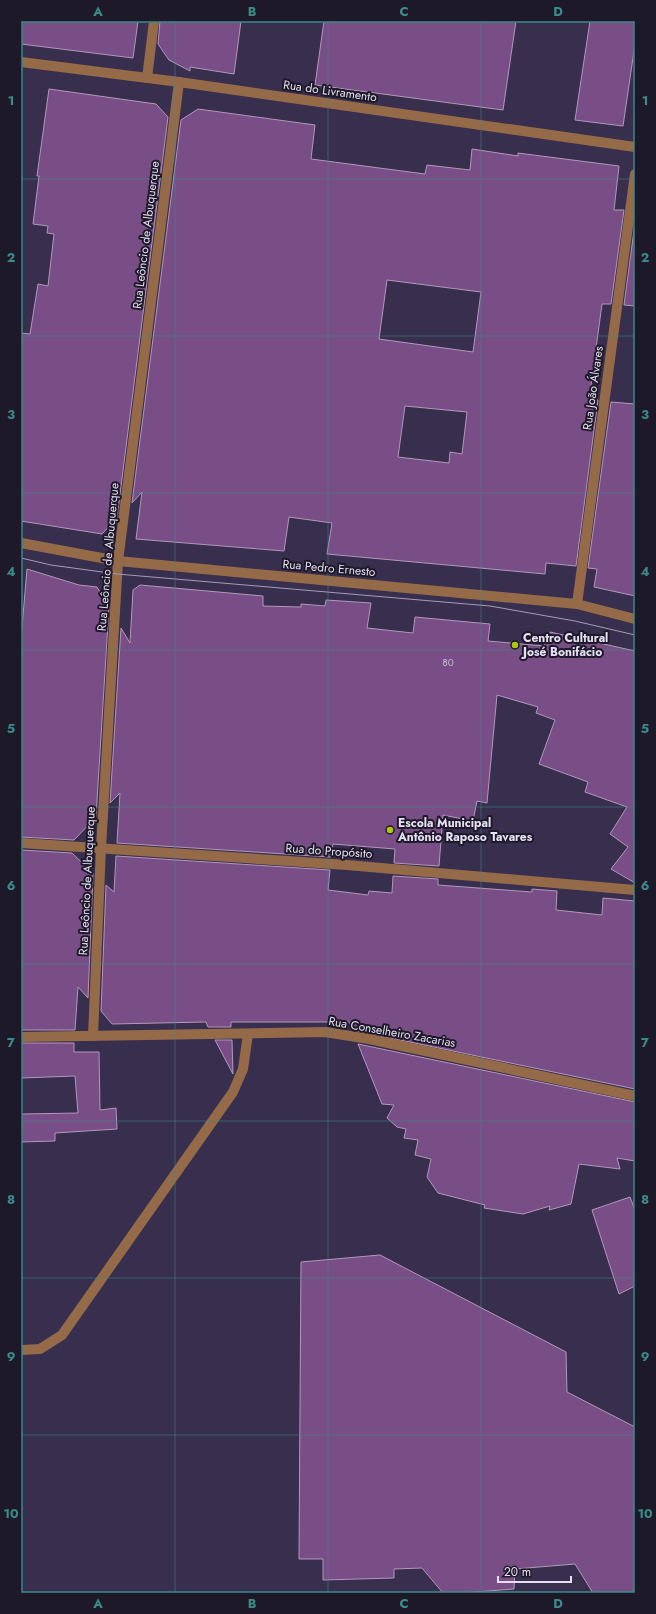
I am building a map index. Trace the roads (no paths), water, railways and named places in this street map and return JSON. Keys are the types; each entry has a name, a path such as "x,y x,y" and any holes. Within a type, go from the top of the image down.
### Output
{"street":[{"path":"147,78 154,21"},
{"name":"Rua do Livramento","path":"21,62 179,82 635,147"},
{"name":"Rua Leôncio de Albuquerque","path":"93,1036 101,848 118,561 179,82"},
{"name":"Rua João Álvares","path":"577,604 635,174"},
{"name":"Rua Pedro Ernesto","path":"21,543 118,561 577,604 635,619"},
{"name":"Rua do Propósito","path":"21,843 347,865 635,890"},
{"name":"Rua Conselheiro Zacarias","path":"21,1037 325,1032 361,1038 635,1096"},
{"path":"21,1350 40,1349 62,1335 96,1289 233,1092 243,1069 248,1034"}],"tram line":[{"path":"21,558 51,565 117,574 490,606 575,621 635,635"}],"place":[{"name":"Centro Cultural José Bonifácio","path":"515,645"},
{"name":"Escola Municipal Antônio Raposo Tavares","path":"390,830"}]}
